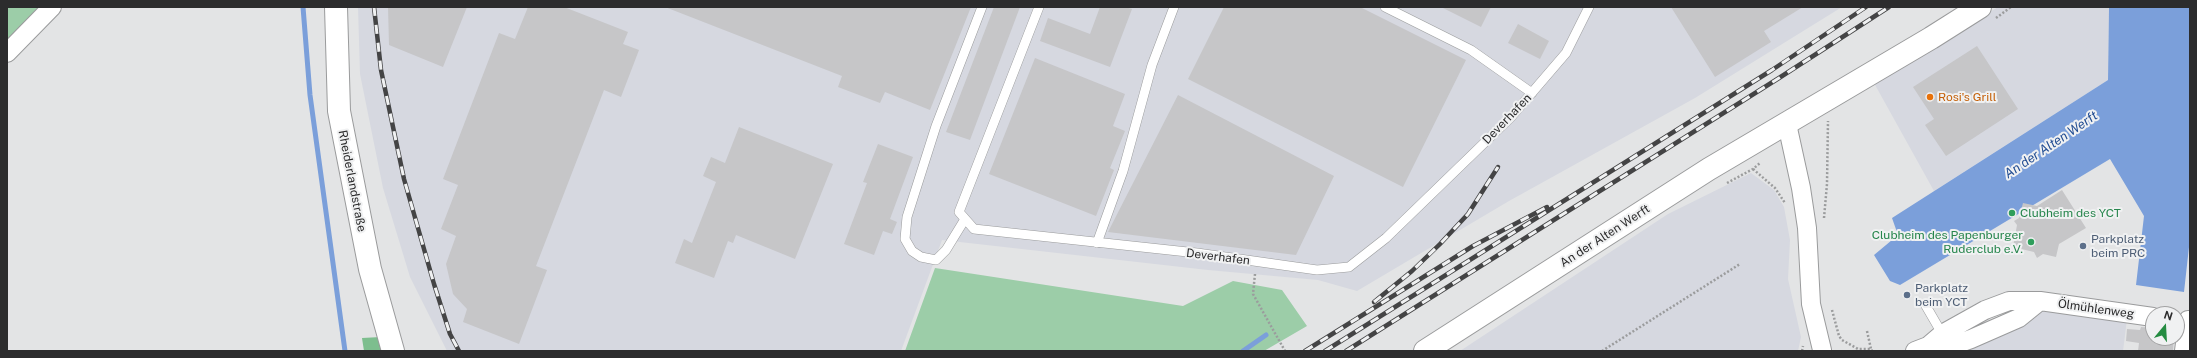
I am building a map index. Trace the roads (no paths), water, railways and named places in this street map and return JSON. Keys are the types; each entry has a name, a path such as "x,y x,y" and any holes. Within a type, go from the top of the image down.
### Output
{"street":[{"path":"7,53 52,7"},
{"name":"Rheiderlandstraße","path":"336,7 339,111 370,269 394,351"},
{"name":"An der Alten Werft","path":"1426,351 1709,169 1980,7"},
{"path":"1786,124 1803,201 1807,228 1811,304 1821,351 1837,351"},
{"name":"Ölmühlenweg","path":"1922,349 1945,341 1985,310 2009,301 2040,301 2145,316"}],"lane":[{"path":"982,7 936,126 907,217 905,239 912,251 921,257 936,260 946,250 965,219 959,212 1039,7"},
{"path":"1097,243 1123,170 1152,65 1174,7"},
{"path":"1385,7 1471,50 1532,93"},
{"name":"Deverhafen","path":"965,219 974,229 1256,261 1317,270 1349,267 1392,232 1511,117 1566,53 1589,7"},
{"path":"1926,306 1945,341"}],"water":[{"path":"2190,7 2190,238 2184,292 2136,285 2144,216 2110,159 1900,285 1890,281 1874,255 1898,235 1892,218 2108,80 2109,8"}],"waterway":[{"path":"303,7 310,95 345,351"},
{"path":"1243,351 1266,335"}],"railway":[{"path":"374,7 381,70 404,179 434,284 450,334 459,351"},
{"path":"1325,351 1772,70 1866,7"},
{"path":"1346,351 1889,7"},
{"path":"1374,302 1412,271 1468,214 1498,167"},
{"path":"1305,351 1473,246 1547,207"}],"place":[{"name":"Rosi's Grill","path":"1930,97"},
{"name":"Clubheim des YCT","path":"2012,213"},
{"name":"Clubheim des Papenburger Ruderclub e.V.","path":"2031,242"},
{"name":"Parkplatz beim PRC","path":"2083,246"},
{"name":"Parkplatz beim YCT","path":"1907,295"}]}
